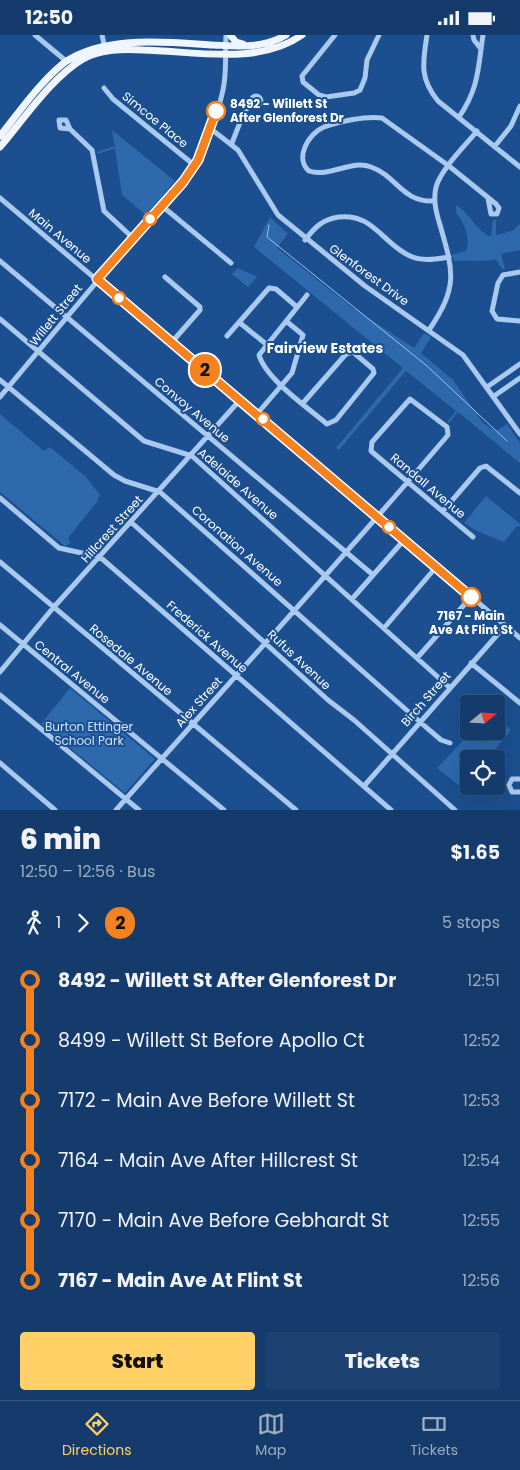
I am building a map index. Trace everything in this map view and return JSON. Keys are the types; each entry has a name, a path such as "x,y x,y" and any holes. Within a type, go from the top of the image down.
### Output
{"main road":[{"path":"228,35 236,42 258,45"},
{"path":"0,147 62,74 85,58 124,49 226,49 258,45 286,35"},
{"path":"0,136 30,99 66,61 83,51 104,44 139,41 265,52 285,45 302,35"}],"street":[{"path":"35,35 66,61"},
{"path":"102,35 105,52"},
{"name":"Willett Street","path":"0,397 68,317 97,279 162,206 194,165 211,129 223,90 228,35"},
{"path":"335,35 302,76 303,82 319,95 326,97 354,93 360,90 365,78 367,60 379,35"},
{"path":"427,35 423,70 426,85 438,101 520,167"},
{"path":"473,35 474,40 481,49"},
{"path":"459,117 471,100 475,90 483,35"},
{"name":"Simcoe Place","path":"104,88 113,99 194,165"},
{"path":"232,143 244,112 252,103"},
{"path":"495,146 511,126 520,106"},
{"path":"434,201 416,200 378,170 368,165 321,173 309,171 302,161 303,151 316,133 325,127 382,118 449,166 488,198"},
{"path":"70,129 92,150 104,211 133,238"},
{"name":"Glenforest Drive","path":"211,129 232,143 251,169 270,205 278,215 306,240 365,286 464,355 520,433"},
{"path":"429,330 441,313 450,291 449,257 434,201 439,179 477,131"},
{"name":"Main Avenue","path":"0,198 404,540 438,566 471,597 520,638"},
{"path":"162,206 231,263"},
{"path":"306,240 316,226 323,222 335,218 356,217 365,221 408,255 433,259 449,257"},
{"name":"Convoy Avenue","path":"0,261 372,574"},
{"path":"520,272 503,275 498,283 492,311 498,319 520,321"},
{"path":"166,277 200,307 200,310 172,342"},
{"path":"227,336 269,288 276,289 297,307"},
{"path":"303,403 346,354 353,353 373,369 374,373 332,423 327,424 281,384 259,356 266,344 307,295"},
{"name":"Adelaide Avenue","path":"0,319 144,441 192,456 449,687"},
{"path":"257,414 294,368 298,350 304,338 286,321"},
{"path":"240,323 266,344"},
{"path":"487,387 520,365"},
{"path":"494,396 520,378"},
{"name":"Coronation Avenue","path":"0,380 114,475 126,481 160,491 420,722 441,740 450,743"},
{"name":"Alex Street","path":"116,810 378,518 448,435 449,431 410,399 372,442 371,451"},
{"name":"Hillcrest Street","path":"0,672 240,400"},
{"name":"Randall Avenue","path":"371,451 473,537"},
{"path":"443,511 480,468 486,466 520,493"},
{"name":"Frederick Avenue","path":"0,498 59,548 100,557 391,810"},
{"name":"Rufus Avenue","path":"132,523 328,700 455,810"},
{"path":"352,599 372,574 404,540"},
{"name":"Rosedale Avenue","path":"0,562 192,725 296,810"},
{"path":"384,628 438,566"},
{"path":"416,658 471,597"},
{"name":"Central Avenue","path":"0,625 224,810"},
{"name":"Birch Street","path":"364,786 449,687 505,626"},
{"path":"471,663 520,703"},
{"path":"0,695 139,810"},
{"path":"0,763 55,810"},
{"path":"520,779 512,779 509,785 512,792 520,792"}],"green space":[{"path":"112,130 175,181 146,215 122,195 115,148 98,154 97,152 115,146"},
{"path":"456,205 489,236 491,236 493,220 496,220 496,235 512,231 520,224 520,250 501,254 505,269 502,269 496,259 454,261 452,255 466,251 468,241 462,221 456,213"},
{"path":"270,217 288,234 277,248 353,308 414,348 424,333 431,337 421,353 453,380 483,423 496,431 507,424 520,443 520,463 458,412 449,423 447,422 456,411 406,371 339,450 336,448 403,368 254,247"},
{"path":"238,268 257,277 248,287 232,274"},
{"path":"0,414 44,451 50,447 86,477 100,495 97,502 68,538 71,543 65,546 0,492"},
{"path":"486,496 520,524 520,527 517,526 504,542 477,531 464,523"},
{"name":"Burton Ettinger School Park","path":"70,688 155,759 125,793 41,724"},
{"path":"505,725 511,730 505,737"},
{"path":"463,740 503,740 494,750 460,750 460,786 437,768"}],"waterway":[{"path":"269,225 267,237 427,366 507,441"}],"bus line":[{"name":"2","path":"216,111 211,129 198,160 183,182 97,279 404,540 438,566 471,597"}],"place":[{"name":"8492 - Willett St After Glenforest Dr","path":"216,111"},
{"name":"7167 - Main Ave At Flint St","path":"471,597"}],"district":[{"name":"Fairview Estates","path":"325,348"}]}
